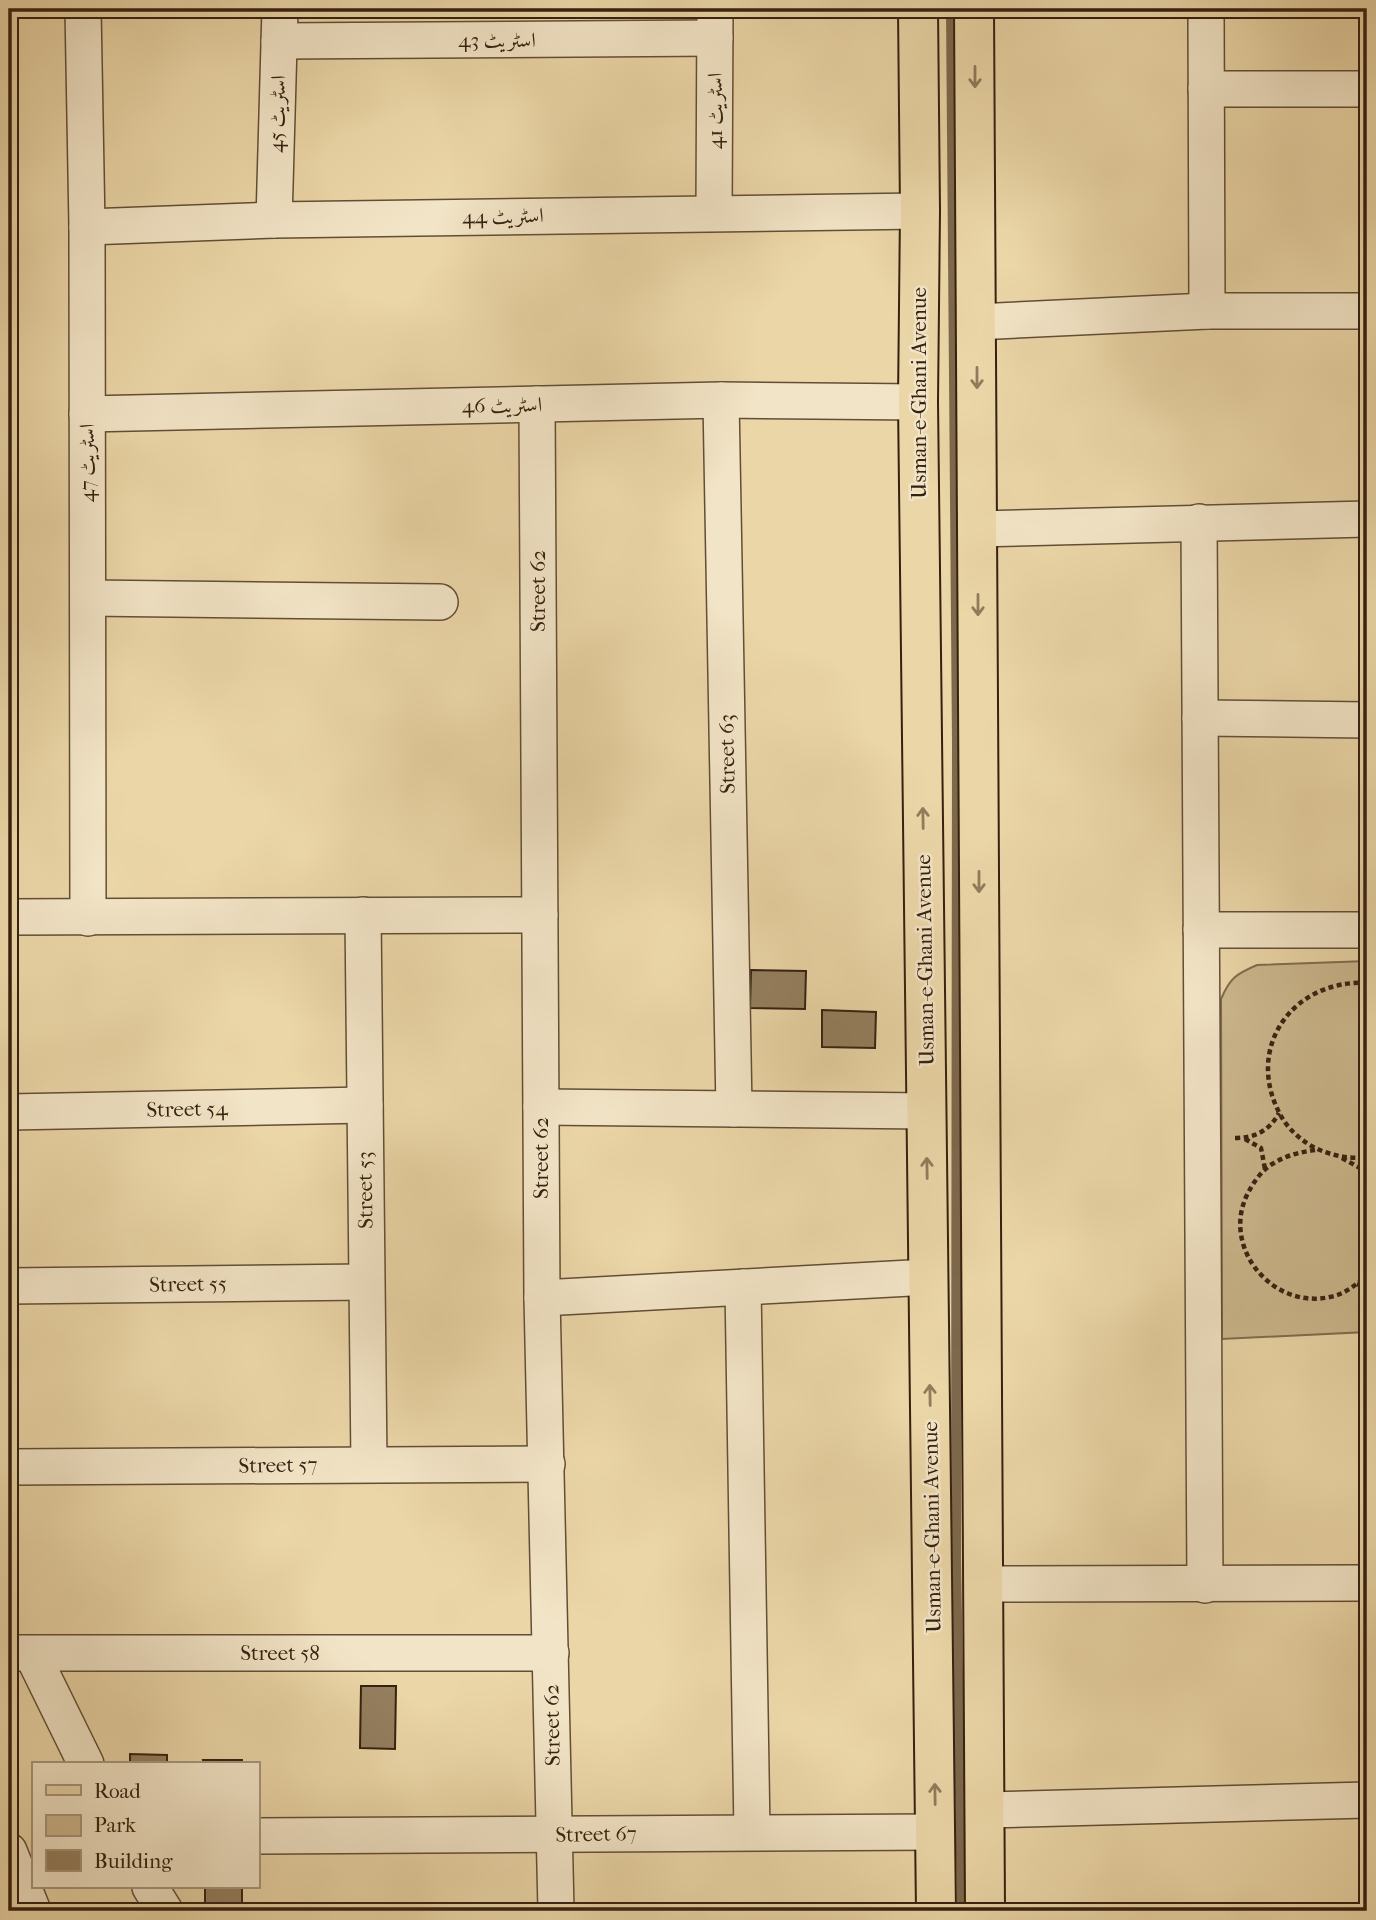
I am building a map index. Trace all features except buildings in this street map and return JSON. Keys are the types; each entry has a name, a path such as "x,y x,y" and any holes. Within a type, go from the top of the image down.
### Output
{"main road":[{"name":"Usman-e-Ghani Avenue","path":"918,9 918,402 936,1911"},
{"path":"974,9 985,1911"}],"street":[{"name":"اسٹریٹ 47","path":"83,9 87,227 88,918"},
{"path":"1206,9 1207,311"},
{"name":"اسٹریٹ 43","path":"279,25 715,24"},
{"name":"اسٹریٹ 41","path":"714,212 715,24"},
{"name":"اسٹریٹ 45","path":"274,220 279,25"},
{"path":"1206,89 1367,89"},
{"name":"اسٹریٹ 44","path":"87,227 274,220 920,211"},
{"path":"976,321 1207,311 1367,312"},
{"name":"اسٹریٹ 46","path":"87,414 721,400 918,402"},
{"name":"Street 63","path":"721,400 734,1109"},
{"name":"Street 62","path":"537,404 542,1298 556,1911"},
{"path":"977,529 1367,519"},
{"path":"1199,522 1205,1585"},
{"path":"88,598 440,602"},
{"path":"1200,718 1367,720"},
{"name":"Street 53","path":"363,915 369,1464"},
{"path":"9,917 540,915"},
{"path":"1201,930 1367,930"},
{"name":"Street 54","path":"9,1112 365,1105"},
{"path":"541,1107 927,1111"},
{"path":"542,1298 929,1277"},
{"name":"Street 55","path":"9,1286 366,1282"},
{"path":"743,1287 752,1832"},
{"name":"Street 57","path":"9,1467 547,1464"},
{"path":"983,1584 1367,1583"},
{"name":"Street 58","path":"21,1654 551,1653"},
{"path":"21,1654 85,1762"},
{"path":"985,1811 1367,1800"},
{"name":"Street 67","path":"259,1836 936,1832"},
{"path":"9,1851 33,1911"},
{"path":"151,1888 164,1911"}],"path":[{"path":"1367,983 1346,982 1307,996 1279,1026 1271,1045 1268,1065 1269,1086 1285,1123 1300,1138 1317,1149 1339,1156 1360,1168 1367,1176"},
{"path":"1202,1138 1244,1138 1263,1132 1280,1113"},
{"path":"1244,1138 1261,1148 1266,1170"},
{"path":"1317,1149 1293,1154 1273,1164 1256,1179 1245,1199 1240,1221 1243,1244 1251,1265 1267,1282 1286,1294 1308,1299 1331,1297 1357,1284 1367,1275"},
{"path":"1339,1156 1367,1157"},
{"path":"1357,1284 1367,1287"}],"green space":[{"path":"1367,961 1367,1332 1222,1339 1221,999 1234,978 1257,965"}],"waterway":[{"path":"951,9 957,743 956,1558 962,1911"}]}
